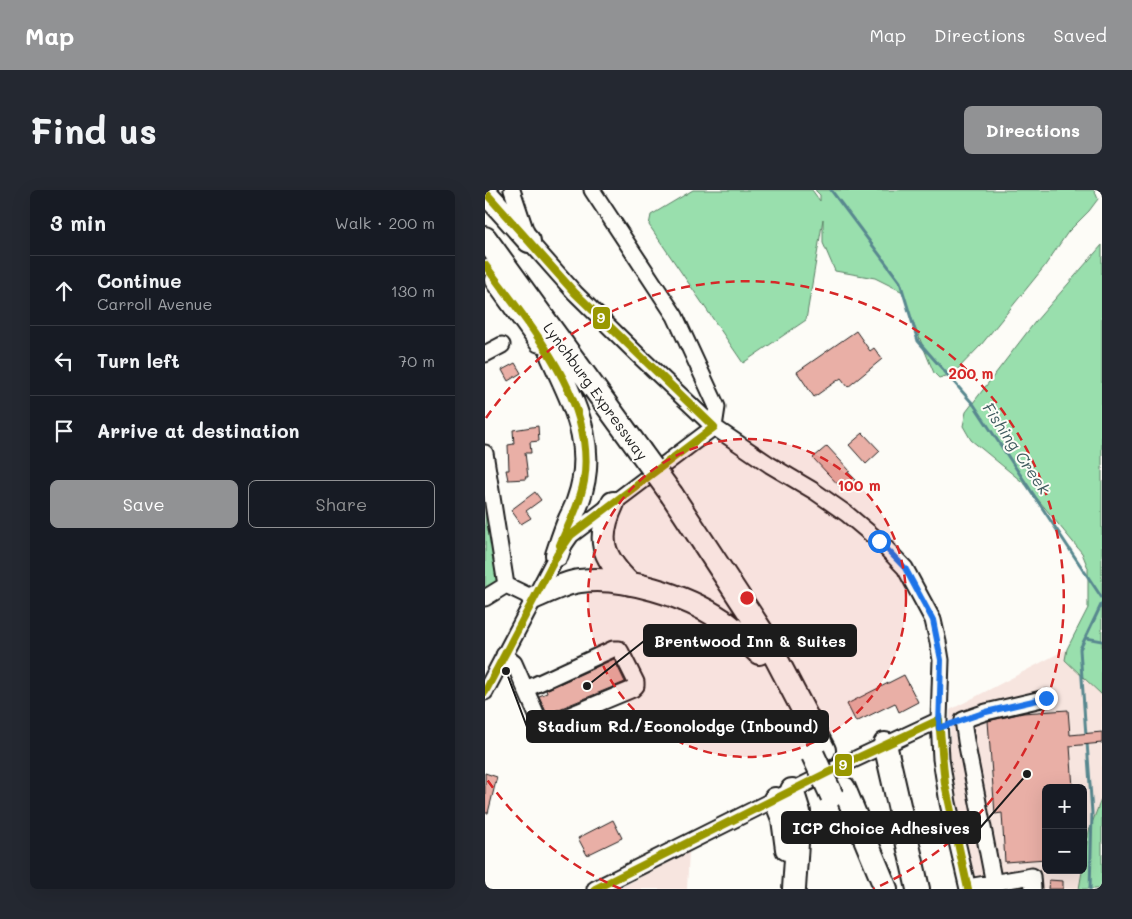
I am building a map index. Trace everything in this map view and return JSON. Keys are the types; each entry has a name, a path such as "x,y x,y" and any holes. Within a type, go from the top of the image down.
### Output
{"highway":[{"path":"485,192 529,241"},
{"name":"Lynchburg Expressway","path":"485,238 634,455 764,635 886,889"},
{"name":"Lynchburg Expressway","path":"485,265 552,356 634,455"},
{"path":"552,356 576,409 583,430 585,454 585,475 578,502 569,520 557,555"},
{"name":"Lynchburg Expressway","path":"666,499 819,752"},
{"path":"613,503 603,530 604,544 614,569 630,584"},
{"path":"533,598 577,581 594,580 630,584 674,596 701,606 725,621 759,653"},
{"path":"885,744 918,889"},
{"name":"Lynchburg Expressway","path":"838,792 870,889"},
{"path":"783,795 783,819 788,843 784,889"},
{"path":"783,795 799,812 794,889"}],"street":[{"path":"512,190 529,241 575,293 714,427 847,514 879,541 905,568 933,620 938,642 941,667 939,724 941,759 948,803 968,888 994,886 1032,876 1033,889"},
{"path":"485,692 533,598 557,555 571,536 714,427 717,407 679,324 592,190"},
{"path":"485,354 502,345"},
{"path":"485,453 488,492 507,585"},
{"path":"507,585 533,598"},
{"path":"485,598 507,585"},
{"path":"504,655 513,663 539,720 544,724 551,724 633,690 636,686 621,652 619,649 613,648 525,689"},
{"path":"595,889 885,744 939,724 963,720 986,712 1046,698"},
{"path":"963,720 967,750 994,886"}],"shaded area":[{"path":"1067,649 1066,660 1102,695 1102,797 1089,831 1087,842 1087,784 1042,784 1042,874 1081,874 1079,889 978,889 957,804 950,760 950,710"},
{"path":"689,851 687,889 618,889"}],"green space":[{"path":"693,190 812,190 820,201 820,195 815,190 1093,190 1098,199 1068,232 1044,267 981,345 953,374 939,378 934,373 909,313 903,292 875,278 835,271 823,243 823,219 806,320 743,363 649,225 651,215"},
{"path":"1102,245 1102,695 1065,660 1067,649 1088,608 1088,568 1082,553 1026,485 971,440 963,426 966,412 1035,322"},
{"path":"485,502 488,504 498,575 494,585 485,592"},
{"path":"1102,797 1102,889 1079,889 1082,874 1087,874 1089,831"}],"building":[{"path":"856,331 870,351 874,348 882,359 848,387 841,378 814,397 797,372"},
{"path":"515,363 521,373 508,381 502,370"},
{"path":"538,426 539,441 530,442 531,453 525,453 528,477 525,477 526,479 508,480 506,470 509,470 508,445 514,444 513,430"},
{"path":"863,433 880,451 866,464 849,445"},
{"path":"827,446 856,480 844,491 813,458"},
{"path":"535,492 541,500 526,511 531,518 521,524 511,510"},
{"path":"614,659 625,682 547,714 539,696 547,693 546,690"},
{"path":"904,675 918,702 899,712 895,703 856,722 847,704"},
{"path":"1068,710 1070,735 1102,732 1102,743 1070,746 1073,784 1042,784 1042,859 1005,862 1002,813 995,814 988,721 1023,713"},
{"path":"485,773 497,777 488,813 485,813"},
{"path":"613,820 622,838 587,855 578,838"},
{"path":"1049,880 1063,881 1063,889 1048,889"}],"waterway":[{"name":"Fishing Creek","path":"831,190 900,282 918,341 974,405 1102,598"},
{"name":"Fishing Creek","path":"1086,736 1080,649 1102,603"},
{"path":"1086,638 1102,641"},
{"name":"Fishing Creek","path":"1087,742 1092,813 1090,889"}],"transit line":[{"name":"9","path":"485,192 575,293 714,427 571,535 557,555 485,692"},
{"name":"9","path":"485,265 521,313 556,366 570,393 580,422 585,451 584,481 577,505 560,545"},
{"name":"9","path":"595,889 851,761 939,720 945,784 968,889"}],"place":[{"name":"Stadium Rd./Econolodge (Inbound)","path":"506,671"},
{"name":"Brentwood Inn & Suites","path":"587,686"},
{"name":"ICP Choice Adhesives","path":"1027,774"}],"route":[{"path":"879,541 905,568 933,620 941,660 939,728 986,712 1046,698"}]}
